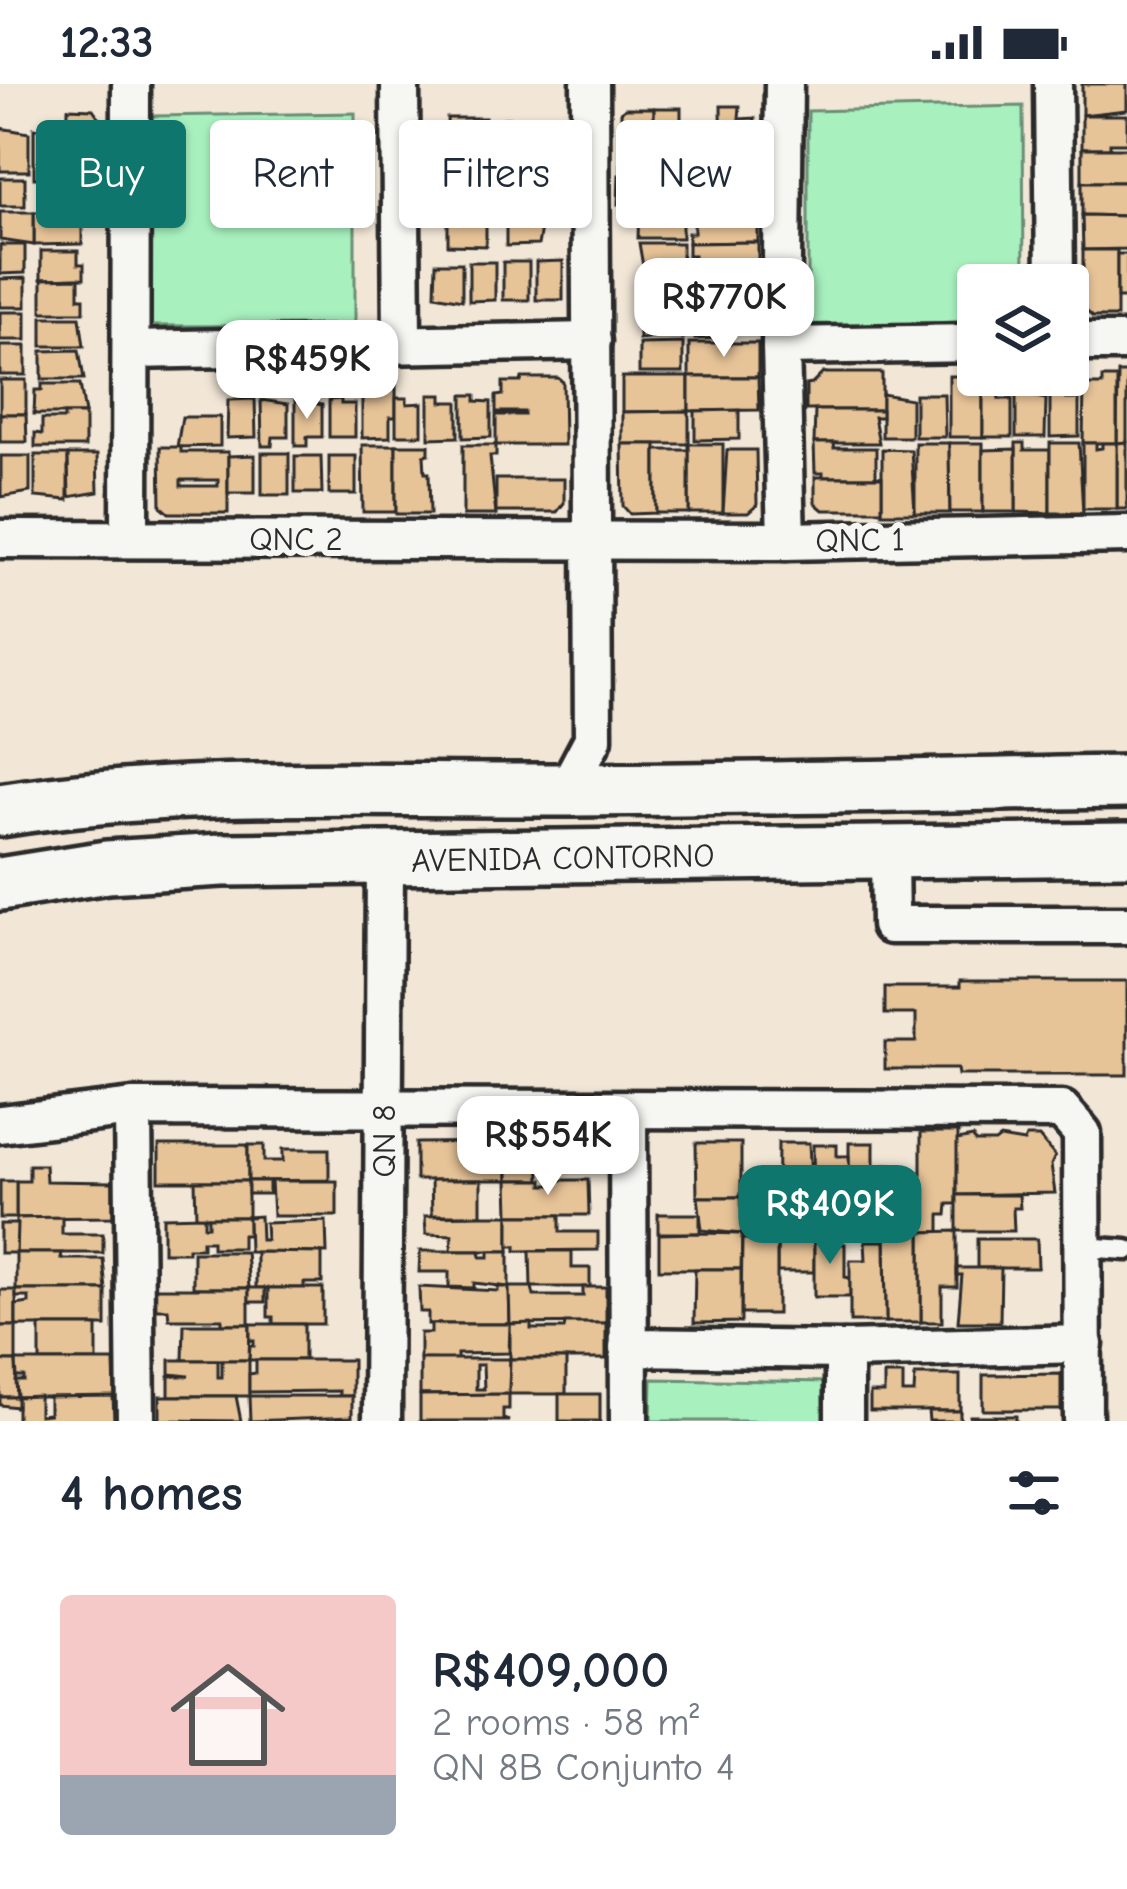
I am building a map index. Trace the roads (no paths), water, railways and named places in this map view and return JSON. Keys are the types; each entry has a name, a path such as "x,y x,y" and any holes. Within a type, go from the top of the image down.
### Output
{"main road":[{"name":"AVENIDA CONTORNO","path":"0,810 88,796 206,790 623,790 1127,782"},
{"path":"695,788 718,795 727,808 717,841 699,856"},
{"name":"AVENIDA CONTORNO","path":"0,884 107,867 222,860 1127,849"}],"street":[{"path":"130,538 131,84"},
{"path":"400,84 402,343"},
{"path":"566,790 593,739 590,84"},
{"path":"784,84 785,542"},
{"path":"1053,84 1055,264"},
{"path":"132,350 592,340"},
{"path":"1089,341 1127,342"},
{"path":"781,346 957,343"},
{"name":"QNC 1","path":"592,541 1127,534"},
{"name":"QNC 2","path":"0,539 592,541"},
{"path":"593,739 623,790"},
{"path":"889,855 890,925 1127,926"},
{"name":"QN 8","path":"382,1421 385,860"},
{"path":"134,1108 136,1421"},
{"path":"0,1124 134,1108 1062,1110 1082,1133 1083,1421"},
{"path":"628,1111 629,1421"},
{"path":"628,1347 844,1350 1084,1345"},
{"path":"844,1350 844,1421"}],"lane":[{"path":"1082,1247 1127,1250"}]}
